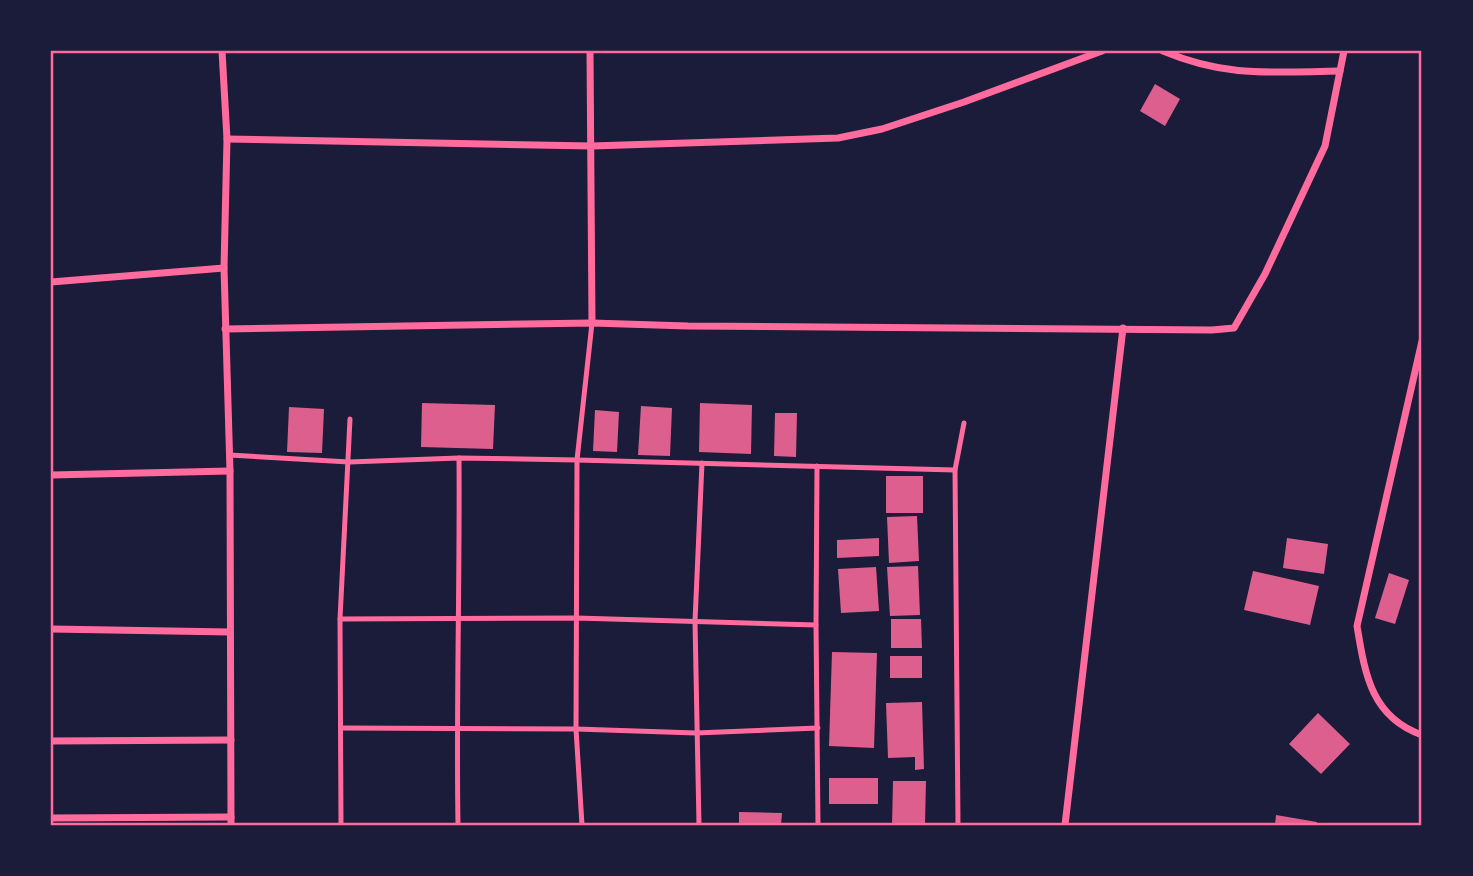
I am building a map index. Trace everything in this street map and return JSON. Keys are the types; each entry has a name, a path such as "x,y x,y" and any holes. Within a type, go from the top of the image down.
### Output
{"street":[{"path":"51,818 231,821 230,471 224,268 228,139 222,51"},
{"path":"590,51 592,323"},
{"path":"228,139 592,145 838,138 882,129 964,103 1102,51"},
{"path":"1163,51 1189,62 1244,73 1340,71"},
{"path":"225,329 592,323 1212,330 1234,328 1265,274 1325,146 1344,51"},
{"path":"51,282 224,268"},
{"path":"1065,825 1123,328"},
{"path":"1422,341 1357,626 1364,668 1381,708 1407,730 1422,735"},
{"path":"51,475 230,471"},
{"path":"51,629 230,632"},
{"path":"51,741 231,740"}],"lane":[{"path":"582,825 576,729 577,460 592,323"},
{"path":"341,825 340,619 350,419"},
{"path":"958,825 955,470 964,423"},
{"path":"229,455 348,461 459,458 955,470"},
{"path":"458,825 459,458"},
{"path":"699,825 695,621 702,463"},
{"path":"817,466 818,825"},
{"path":"340,619 576,618 816,625"},
{"path":"341,729 576,729 696,733 818,728"}],"building":[{"path":"1155,84 1180,99 1165,126 1140,111"},
{"path":"422,403 495,405 493,449 421,447"},
{"path":"700,403 752,405 751,454 699,452"},
{"path":"641,406 672,408 670,456 638,455"},
{"path":"289,407 324,409 322,453 287,452"},
{"path":"595,410 619,412 617,452 593,451"},
{"path":"775,413 797,413 796,457 774,456"},
{"path":"886,476 923,476 923,513 886,513"},
{"path":"917,516 919,561 889,563 887,517"},
{"path":"879,538 879,556 837,558 837,540"},
{"path":"1287,538 1328,544 1324,574 1283,568"},
{"path":"918,566 920,615 890,616 887,567"},
{"path":"876,567 879,611 841,613 838,569"},
{"path":"1253,571 1319,586 1310,625 1244,610"},
{"path":"1389,573 1409,580 1395,624 1375,618"},
{"path":"891,619 921,619 922,648 891,648"},
{"path":"832,652 877,653 874,748 829,746"},
{"path":"890,656 922,656 922,678 890,678"},
{"path":"922,702 924,769 915,770 915,757 888,758 886,703"},
{"path":"1318,713 1350,744 1321,774 1289,744"},
{"path":"829,778 878,778 878,804 829,804"},
{"path":"893,781 926,781 925,825 892,825"},
{"path":"739,812 782,813 781,825 739,825"},
{"path":"1276,815 1317,822 1317,825 1275,825"}]}
